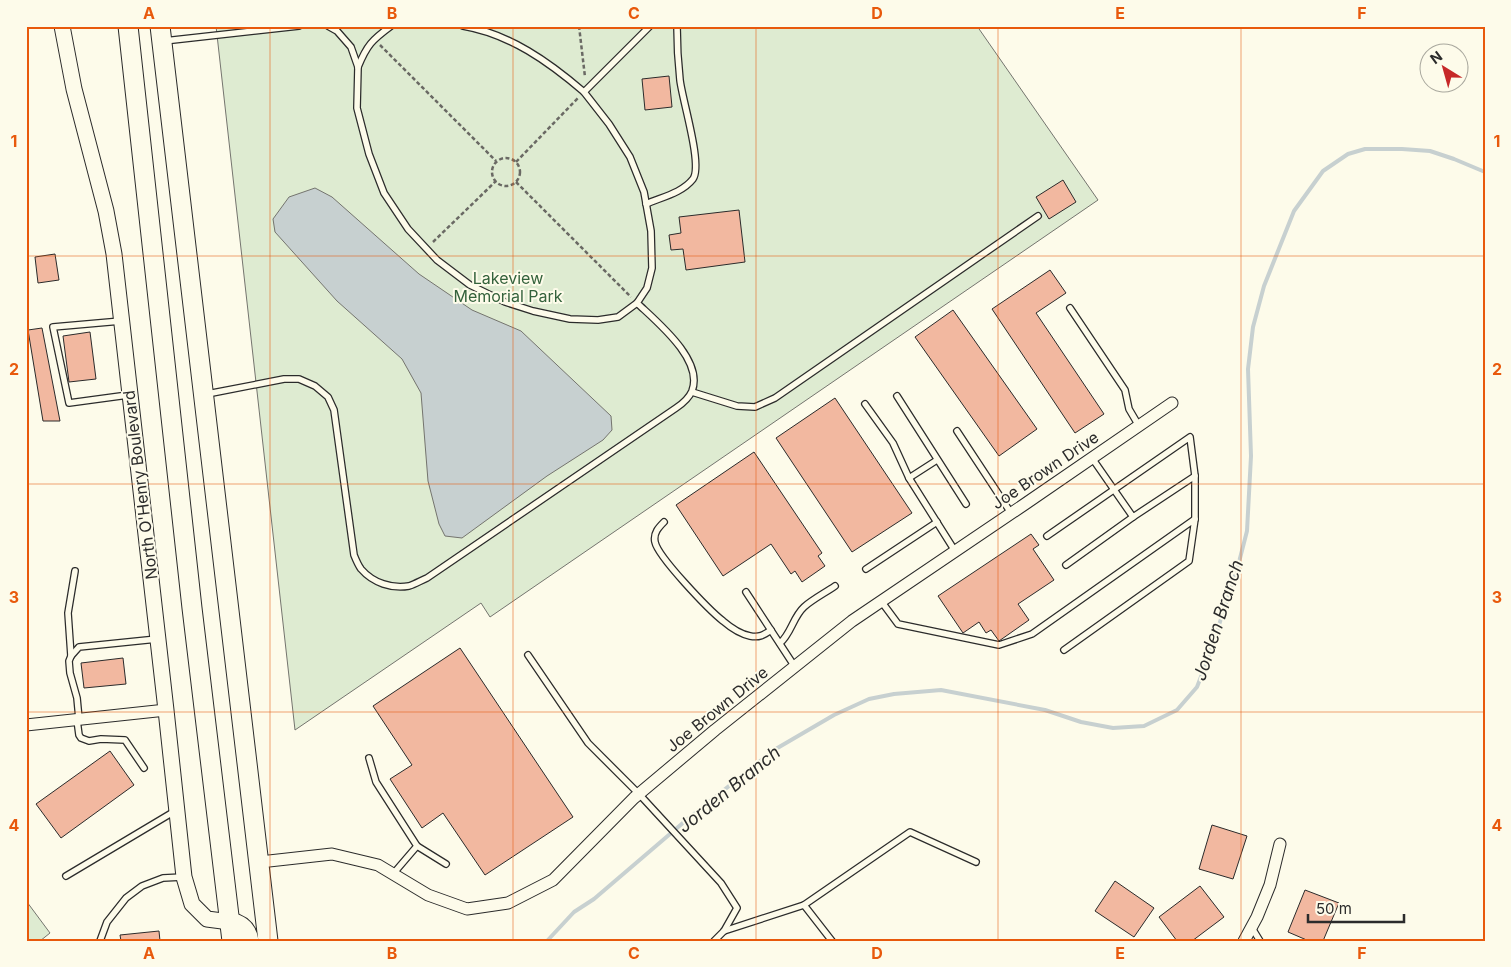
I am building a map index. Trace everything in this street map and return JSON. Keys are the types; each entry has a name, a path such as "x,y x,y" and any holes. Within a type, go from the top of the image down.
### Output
{"highway":[{"path":"116,26 143,167"},
{"path":"128,26 192,608 232,941"},
{"path":"160,34 268,941"},
{"path":"230,922 240,924 248,935 249,941"}],"street":[{"name":"North O'Henry Boulevard","path":"62,26 74,89 106,212 114,254 184,877 192,904 207,919 230,922"},
{"name":"Joe Brown Drive","path":"260,862 332,854 378,865 428,895 467,909 508,903 553,880 639,794 715,730 852,621 1172,403"},
{"path":"26,725 166,710"},
{"path":"1244,941 1270,885 1280,844"}],"lane":[{"path":"160,34 299,26"},
{"path":"328,26 337,31 351,47 358,67 357,108 368,154 384,193 408,229 437,260 470,285 505,302 533,311 570,319 598,320 618,317 637,303 647,288 652,268 651,232 644,192 630,157 609,124 584,92 556,68 531,51 506,39 463,26"},
{"path":"358,67 365,50 373,40 391,26"},
{"path":"584,92 650,26"},
{"path":"646,204 682,189 694,177 696,167 680,82 677,26"},
{"path":"692,392 737,406 755,407 775,398 1038,216"},
{"path":"203,394 284,379 299,379 315,386 328,396 334,410 354,555 360,568 381,584 396,587 411,586 428,578 654,424 676,408 692,392 694,376 686,356 678,344 637,303"},
{"path":"1070,308 1125,390 1129,409 1139,426"},
{"path":"122,321 53,327 69,403 130,394"},
{"path":"897,396 966,504"},
{"path":"865,404 893,443 909,478 955,551"},
{"path":"957,431 1011,514"},
{"path":"1048,536 1190,437 1195,476 1195,519 1189,561 1064,650"},
{"path":"1092,458 1133,517"},
{"path":"909,478 937,460"},
{"path":"1066,565 1195,476"},
{"path":"881,601 898,624 998,645 1032,634 1195,519"},
{"path":"664,522 658,527 655,536 658,549 666,561 709,608 724,622 749,636 759,637 771,630"},
{"path":"866,569 937,522"},
{"path":"71,656 68,613 75,571"},
{"path":"780,644 804,607 835,586"},
{"path":"746,592 795,666"},
{"path":"144,768 125,740 101,739 89,741 81,738 79,735 77,698 70,673 69,661 79,647 158,639"},
{"path":"528,655 588,743 639,794 721,883 737,908 724,931 714,941"},
{"path":"369,758 376,782 417,846 446,864"},
{"path":"66,876 177,810"},
{"path":"724,931 804,904 910,832 976,862"},
{"path":"393,874 417,846"},
{"path":"100,941 107,922 126,898 142,886 163,878 184,877"},
{"path":"804,904 832,941"},
{"path":"1251,927 1260,941"}],"path":[{"path":"516,162 584,92 586,74 580,26"},
{"path":"373,40 496,161"},
{"path":"507,157 516,162 520,168 516,182 507,186 496,181 492,176 493,166 496,161 507,157"},
{"path":"427,249 496,181"},
{"path":"516,182 637,303"}],"green space":[{"name":"Lakeview Memorial Park","path":"216,26 977,26 1098,200 490,617 481,603 295,730"},
{"path":"27,902 50,933 40,941 26,941"}],"shaded area":[{"path":"315,188 332,197 419,274 472,310 521,331 611,416 612,430 603,440 547,476 462,538 445,536 439,524 428,481 421,393 402,359 337,301 275,232 273,219 289,197"}],"building":[{"path":"669,76 672,107 645,110 642,79"},
{"path":"1063,180 1076,202 1049,219 1036,197"},
{"path":"739,210 745,262 686,270 683,249 671,250 669,235 681,233 679,217"},
{"path":"55,254 59,280 38,283 35,257"},
{"path":"1050,270 1066,293 1036,313 1104,414 1075,433 992,309"},
{"path":"953,310 1037,429 999,456 915,337"},
{"path":"42,328 60,421 43,421 28,330"},
{"path":"90,332 96,379 69,382 63,336"},
{"path":"835,398 912,513 852,552 776,438"},
{"path":"754,452 822,553 818,556 825,566 802,582 795,571 791,574 771,544 723,576 676,505"},
{"path":"1031,534 1039,545 1033,549 1054,580 1018,604 1029,620 999,641 991,630 986,633 979,622 963,633 938,596"},
{"path":"460,648 573,817 485,875 443,813 422,828 390,779 412,765 373,706"},
{"path":"123,658 126,684 84,688 81,663"},
{"path":"110,751 134,785 61,838 36,804"},
{"path":"1212,825 1247,836 1233,879 1199,869"},
{"path":"1115,881 1154,908 1134,937 1095,911"},
{"path":"1200,886 1224,917 1192,941 1177,941 1159,917"},
{"path":"1305,890 1339,903 1323,941 1309,941 1288,932"},
{"path":"159,931 160,941 121,941 120,935"}],"waterway":[{"name":"Jorden Branch","path":"547,941 574,912 594,899 684,822 774,750 834,715 869,699 894,694 941,690 1045,710 1081,722 1113,728 1144,726 1177,710 1197,687 1238,566 1247,531 1251,456 1248,369 1253,327 1264,286 1294,211 1323,171 1348,154 1365,149 1430,151 1485,172"}]}
